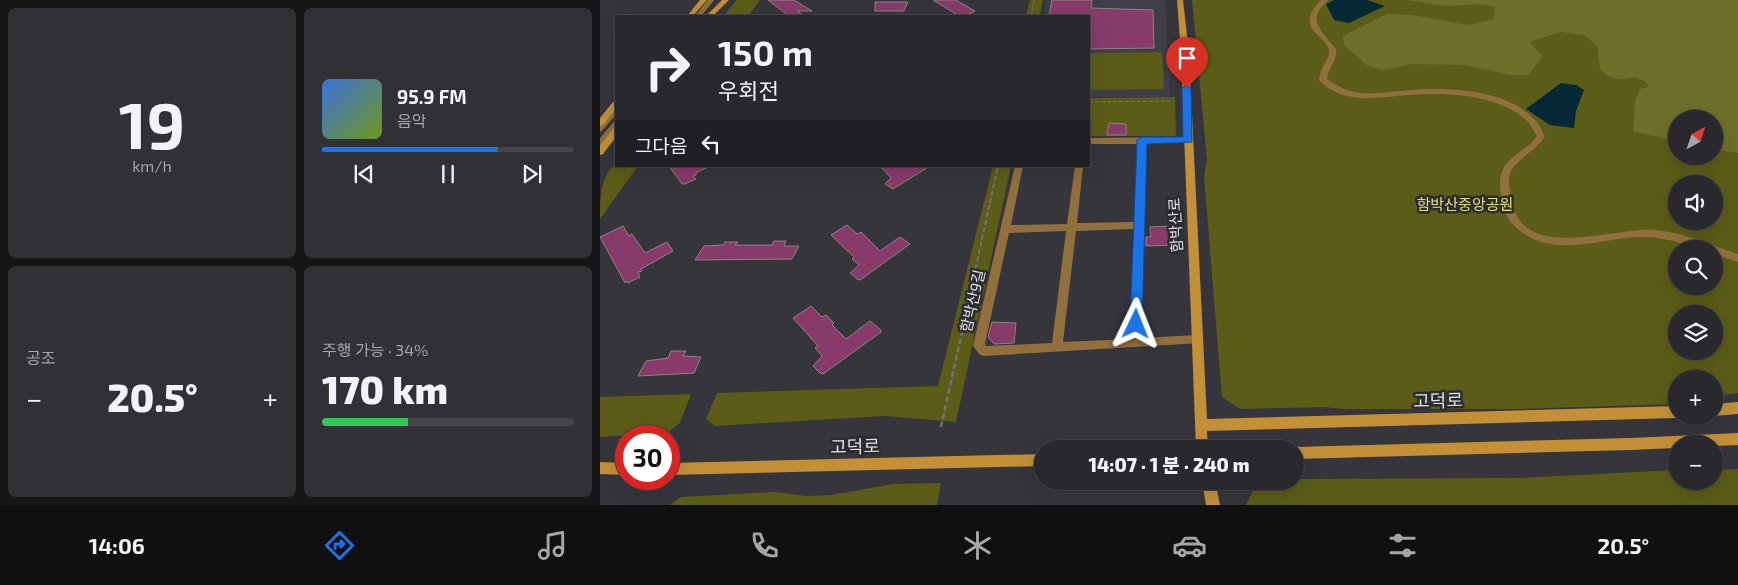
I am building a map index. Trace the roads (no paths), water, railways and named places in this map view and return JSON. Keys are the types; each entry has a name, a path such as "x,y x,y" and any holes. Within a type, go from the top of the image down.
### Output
{"street":[{"path":"691,15 704,0"},
{"path":"706,15 726,0"},
{"name":"함박산로","path":"1180,0 1186,53 1188,140 1202,440"},
{"path":"1325,0 1318,7 1314,25 1317,33 1332,49 1333,54 1323,71 1323,80 1332,88 1345,94 1362,97 1435,91 1466,94 1504,102 1528,116 1538,128 1541,136 1537,144 1524,153 1508,170 1505,181 1509,212 1515,221 1528,232 1546,240 1563,243 1584,242 1624,234 1656,234 1691,240"},
{"path":"600,123 615,105"},
{"path":"600,152 615,132"},
{"path":"1135,343 1142,140"},
{"path":"1090,141 1188,140"},
{"name":"함박산9길","path":"1019,167 979,346 984,351 1197,340"},
{"path":"1057,347 1079,167"},
{"path":"1005,229 1139,225"},
{"path":"1723,253 1738,258"},
{"path":"1723,409 1738,408"},
{"name":"고덕로","path":"1201,425 1668,412"},
{"path":"1304,453 1631,444 1738,439"},
{"name":"고덕로","path":"680,469 1034,460"},
{"path":"600,468 615,469"},
{"path":"1210,490 1213,505"}],"lane":[{"path":"706,15 713,0"},
{"path":"699,15 713,0"},
{"path":"600,129 615,112"},
{"path":"600,143 615,124"}],"water":[{"path":"1334,0 1367,0 1385,6 1349,23 1334,20 1326,4"},
{"path":"1561,83 1576,85 1584,90 1576,111 1574,128 1550,125 1526,109"}],"park label":[{"name":"함박산중앙공원","path":"1465,205"}]}
